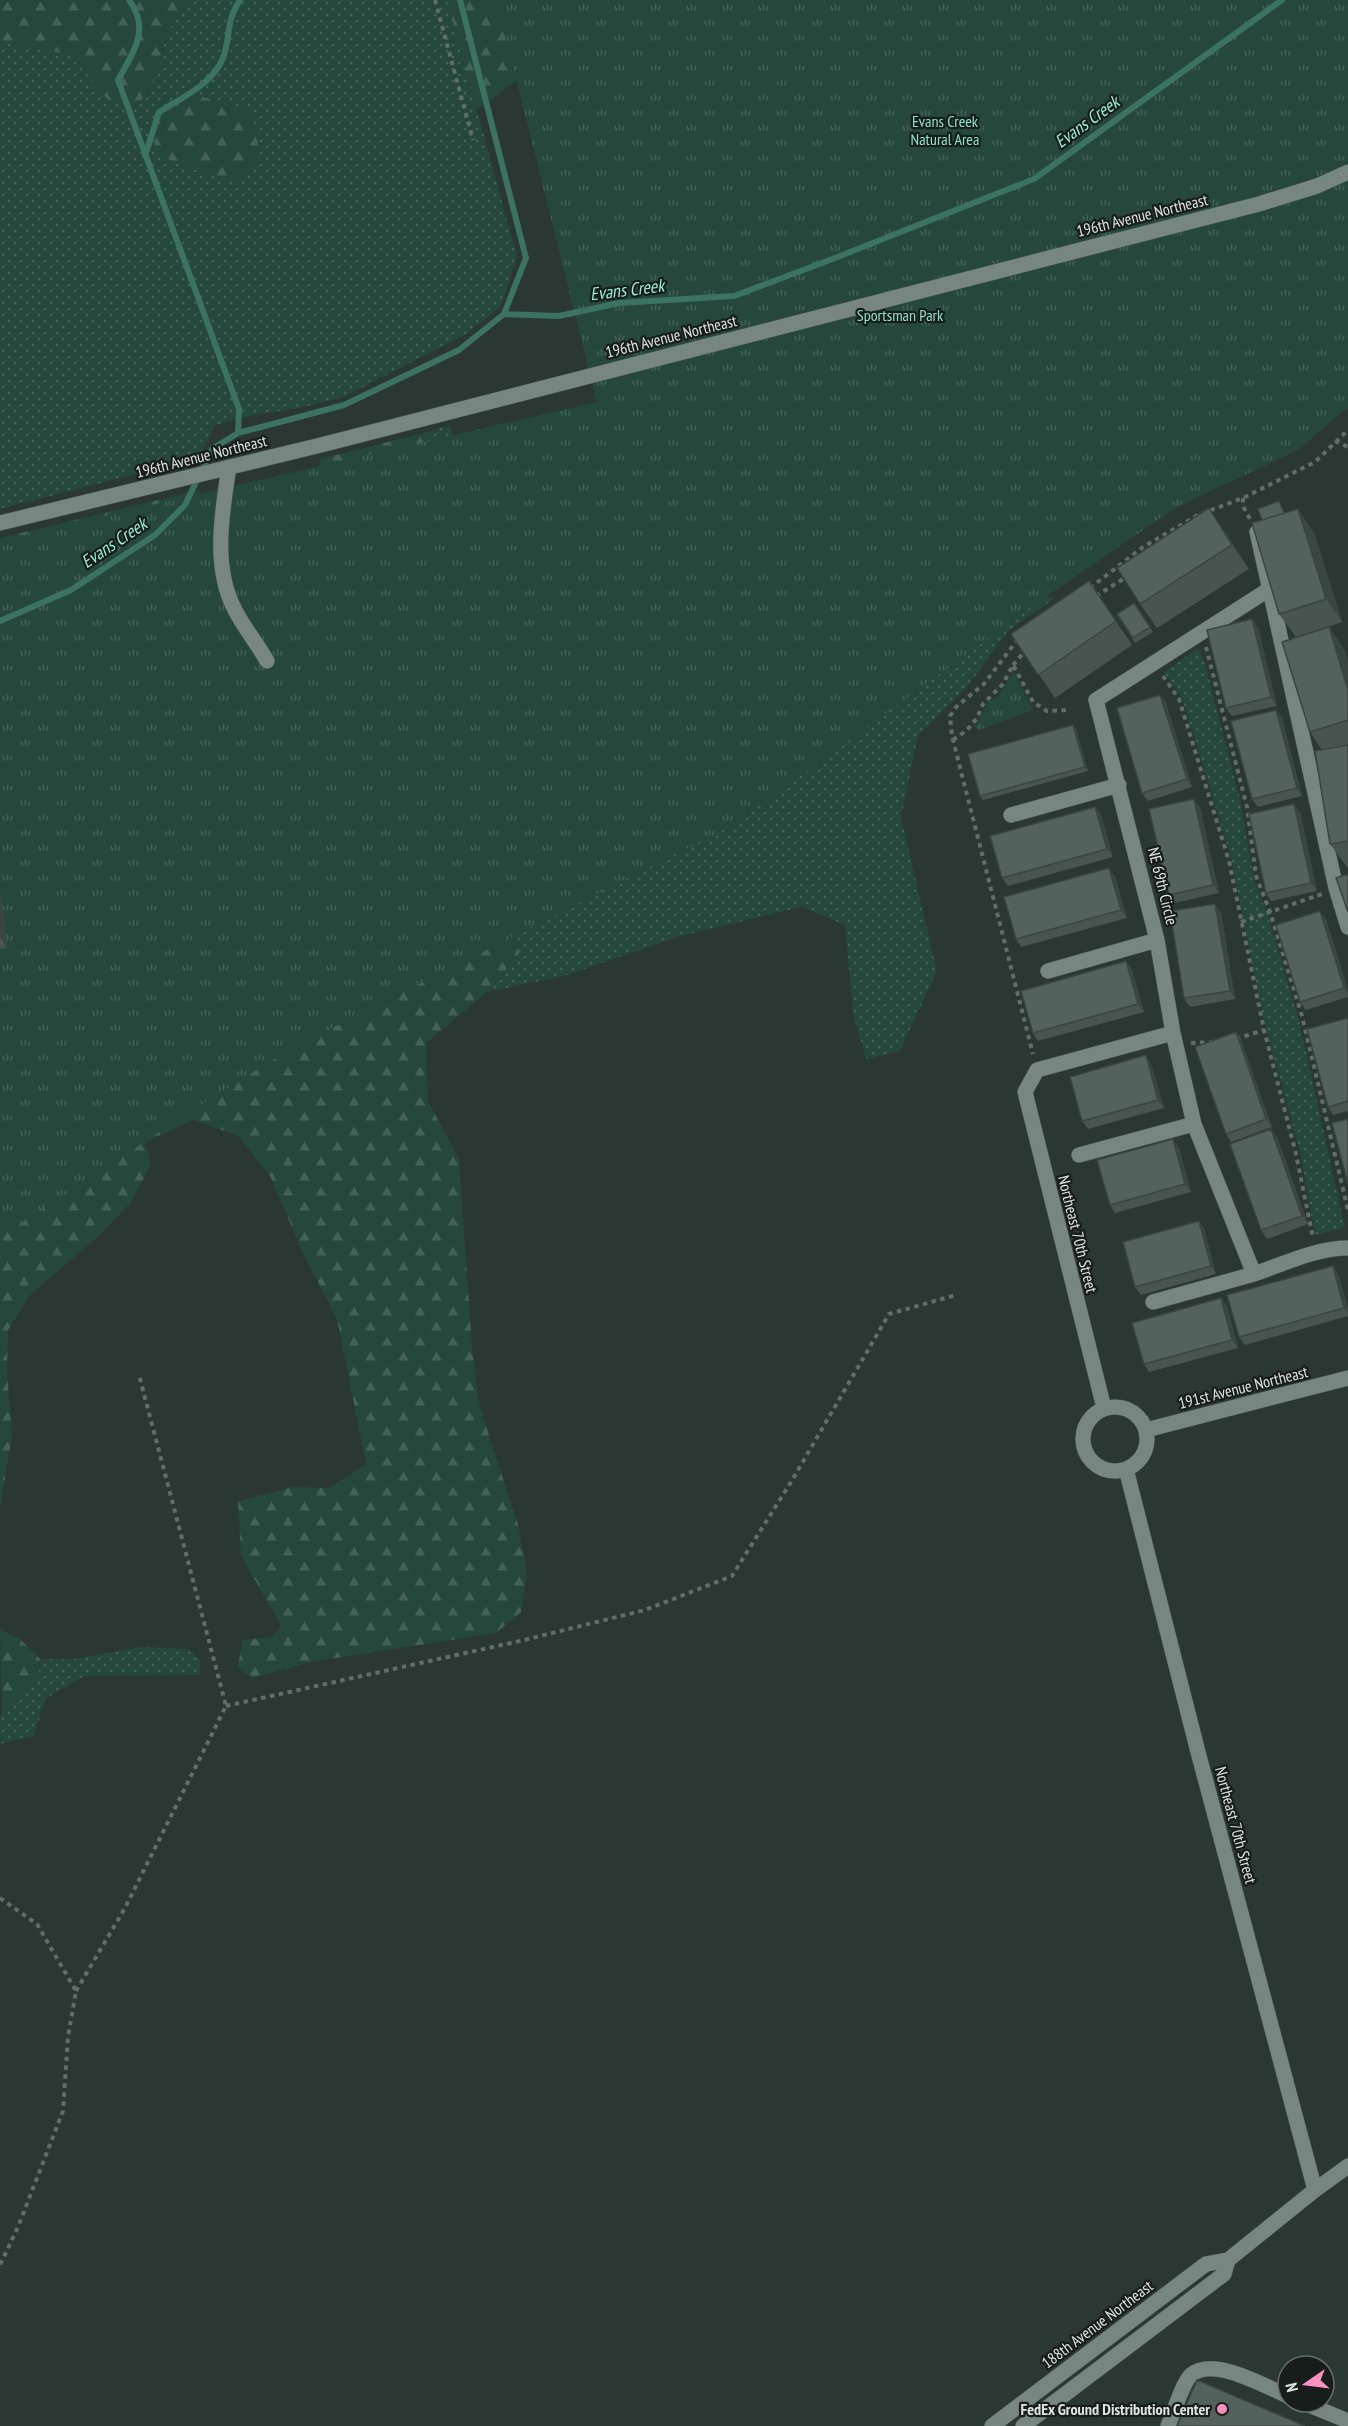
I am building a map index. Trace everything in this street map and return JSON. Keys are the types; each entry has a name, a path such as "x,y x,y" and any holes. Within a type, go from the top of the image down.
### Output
{"street":[{"name":"196th Avenue Northeast","path":"0,523 223,469 1259,204 1317,186 1348,172"},
{"path":"223,469 221,569 234,609 256,640 267,661"},
{"path":"1256,530 1336,888 1348,927"},
{"name":"NE 69th Circle","path":"1254,1274 1194,1124 1173,1032 1157,940 1096,700 1268,590"},
{"path":"1011,815 1119,785"},
{"path":"1048,971 1157,940"},
{"path":"1035,1064 1173,1032"},
{"name":"Northeast 70th Street","path":"1035,1064 1025,1092 1104,1408"},
{"path":"1078,1155 1194,1124"},
{"path":"1153,1302 1254,1274 1316,1253 1336,1248 1348,1248"},
{"name":"191st Avenue Northeast","path":"1146,1430 1348,1378"},
{"path":"1121,1407 1130,1410 1143,1422 1146,1430 1148,1438 1144,1453 1134,1465 1126,1469 1108,1470 1100,1467 1087,1454 1084,1446 1085,1428 1095,1413 1104,1408 1121,1407"},
{"name":"Northeast 70th Street","path":"1126,1469 1198,1752 1315,2190"},
{"name":"188th Avenue Northeast","path":"992,2426 1206,2264 1227,2260 1348,2166"},
{"name":"188th Avenue Northeast","path":"1023,2426 1224,2274 1227,2260"},
{"path":"1168,2426 1190,2376 1204,2368 1221,2368 1276,2391"},
{"path":"1331,2414 1348,2421"}],"path":[{"path":"435,0 473,140"},
{"path":"1088,589 1143,547 1198,515 1243,498 1315,462 1348,430"},
{"path":"1335,441 1348,447"},
{"path":"1243,498 1243,506 1256,530"},
{"path":"1089,602 1136,571"},
{"path":"1202,632 1247,807 1256,876 1270,912 1302,1016 1348,1210"},
{"path":"1022,634 984,684 956,706 950,716 953,740 1035,1064"},
{"path":"953,740 967,730 977,718 983,704 1003,684 1013,665 1026,649"},
{"path":"1154,662 1179,699 1229,861 1240,922 1264,1030 1296,1154 1316,1253"},
{"path":"1013,665 1033,702 1047,711 1070,710"},
{"path":"1240,922 1336,888"},
{"path":"1229,1040 1264,1030"},
{"path":"1177,1049 1193,1042 1218,1041"},
{"path":"226,1706 520,1641 645,1610 732,1576 791,1482 889,1314 956,1296"},
{"path":"0,2265 18,2227 63,2111 68,2037 76,1991 125,1908 226,1706 139,1375"},
{"path":"0,1898 37,1924 76,1991"}],"green space":[{"path":"0,0 190,0 167,32 157,76 137,107 108,100 72,55 0,42"},
{"path":"190,0 447,0 517,257 501,306 468,333 344,397 213,426 210,438 198,458 0,509 0,42 72,55 108,100 157,76 167,32"},
{"path":"447,0 611,0 596,22 477,110"},
{"name":"Sportsman Park","path":"496,0 1348,0 1348,407 1298,450 1177,507 1034,605 735,824 289,1050 205,1102 0,1237 0,540 597,402"},
{"path":"197,95 249,112 258,133 257,161 240,179 221,178 173,163 154,144 163,115"},
{"path":"450,425 466,493 1021,594 1055,598 1008,631 968,686 918,736 901,817 937,971 900,1051 866,1059 853,1013 845,925 802,907 681,936 564,976 487,992 520,952 504,926 445,514 424,433"},
{"path":"424,433 445,514 504,926 520,952 487,992 426,1043 428,1101 459,1159 472,1346 479,1404 518,1524 527,1571 521,1612 496,1633 311,1662 252,1678 238,1668 242,1640 272,1637 281,1626 241,1555 238,1501 293,1487 329,1488 366,1464 337,1319 304,1255 270,1176 238,1136 194,1120 145,1142 151,1164 132,1201 101,1234 30,1295 8,1330 7,1371 12,1436 0,1508 0,538 200,490 190,526 330,520 320,459"},
{"path":"1198,648 1206,667 1240,799 1254,880 1268,916 1299,1020 1345,1228 1315,1235 1300,1152 1264,1021 1231,857 1182,698 1164,672"},
{"path":"1014,672 1033,710 979,730 975,726 988,702 998,696"},
{"path":"0,1630 20,1639 40,1659 38,1678 13,1701 2,1718"},
{"path":"140,1647 189,1649 200,1660 200,1675 84,1676 45,1699 34,1736 0,1744 0,1717 13,1701 38,1678 40,1659 74,1659"}],"building":[{"path":"1279,501 1284,513 1262,520 1258,509"},
{"path":"1209,508 1232,545 1140,604 1117,568"},
{"path":"1298,509 1326,599 1279,614 1252,523"},
{"path":"1089,581 1116,621 1038,675 1011,634"},
{"path":"1134,603 1150,627 1133,638 1117,614"},
{"path":"1252,619 1271,697 1226,708 1207,630"},
{"path":"1329,627 1348,690 1348,720 1310,732 1282,642"},
{"path":"1160,695 1187,779 1142,793 1117,708"},
{"path":"1276,710 1297,788 1252,799 1231,721"},
{"path":"1073,725 1085,767 980,796 968,754"},
{"path":"1348,745 1348,841 1330,844 1315,751"},
{"path":"1194,799 1213,885 1169,895 1149,809"},
{"path":"1294,804 1311,883 1266,893 1249,814"},
{"path":"1095,807 1107,849 1002,878 990,836"},
{"path":"1109,868 1121,910 1016,939 1004,897"},
{"path":"1348,874 1348,912 1336,878"},
{"path":"1215,904 1230,991 1184,998 1170,911"},
{"path":"1320,911 1344,988 1300,1002 1276,925"},
{"path":"1126,961 1138,1004 1033,1033 1021,991"},
{"path":"1348,1018 1348,1101 1328,1107 1307,1029"},
{"path":"1236,1032 1266,1119 1226,1134 1195,1047"},
{"path":"1146,1055 1158,1100 1082,1121 1070,1077"},
{"path":"1348,1119 1348,1184 1332,1123"},
{"path":"1271,1129 1302,1216 1261,1230 1230,1144"},
{"path":"1173,1139 1185,1184 1110,1205 1097,1160"},
{"path":"1199,1221 1211,1266 1135,1287 1123,1242"},
{"path":"1333,1266 1344,1308 1239,1337 1227,1295"},
{"path":"1221,1298 1232,1340 1144,1364 1132,1323"},
{"path":"1197,2380 1305,2426 1177,2426"}],"waterway":[{"path":"129,0 139,21 139,31 134,50 118,80 239,409 238,433"},
{"path":"145,156 159,112 195,90 218,67 223,58 232,15 240,0"},
{"path":"460,0 526,258 504,314"},
{"name":"Evans Creek","path":"0,621 71,590 155,535 185,505 212,449 238,433 344,405 459,350 504,314 559,316 619,303 734,296 1034,179 1282,0"}],"place":[{"name":"FedEx Ground Distribution Center","path":"1222,2409"}],"park label":[{"name":"Evans Creek Natural Area","path":"945,130"}]}
